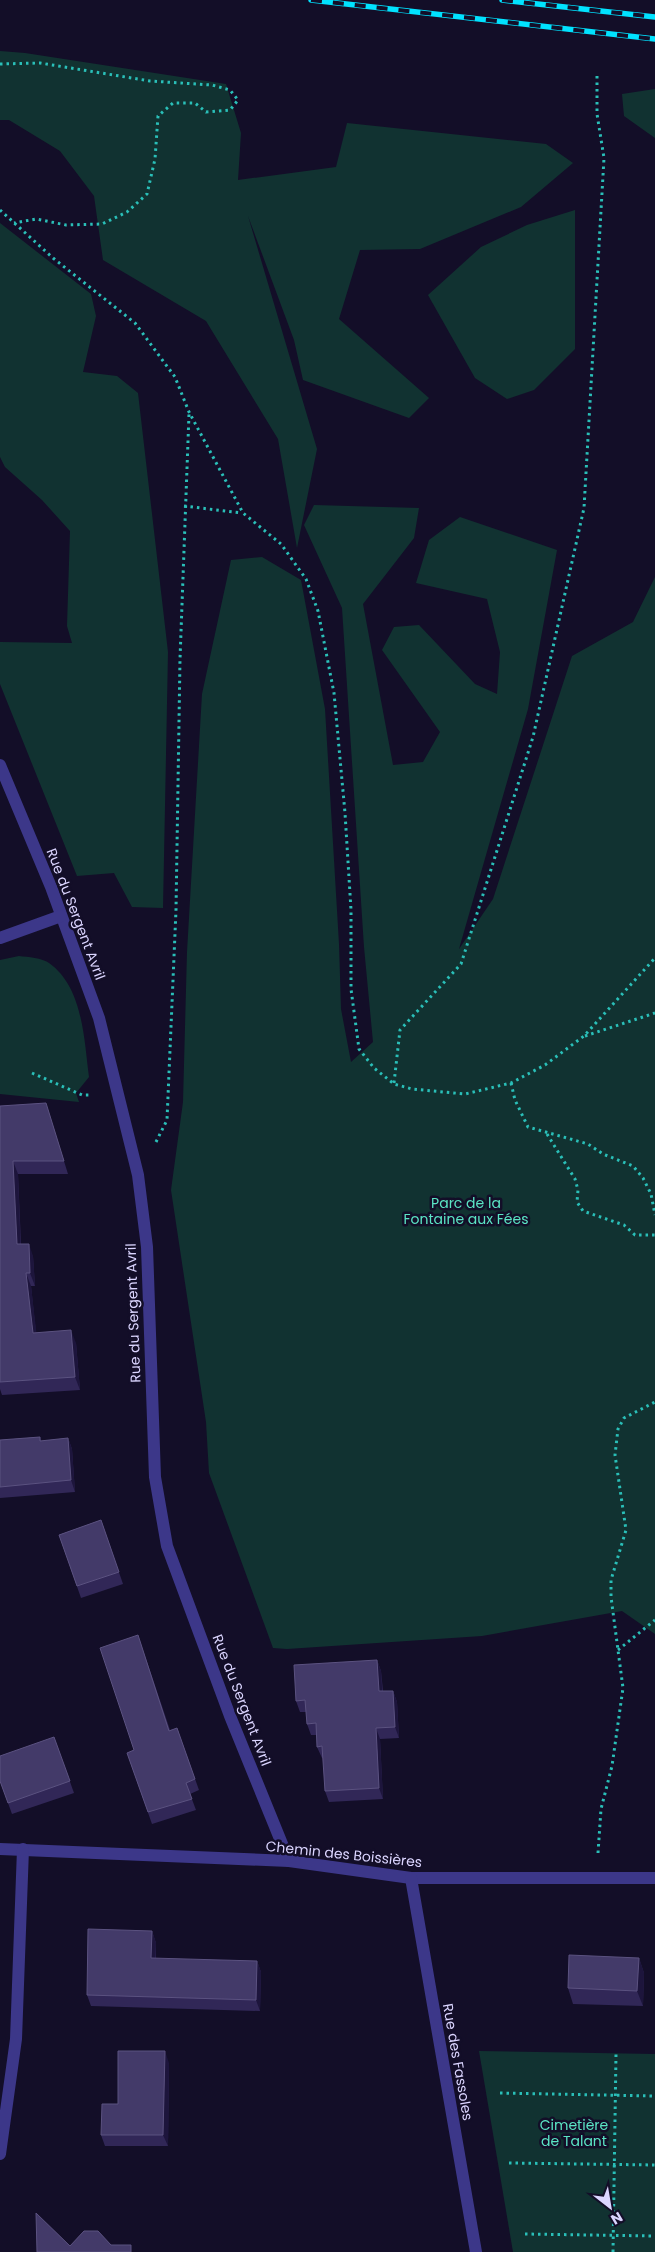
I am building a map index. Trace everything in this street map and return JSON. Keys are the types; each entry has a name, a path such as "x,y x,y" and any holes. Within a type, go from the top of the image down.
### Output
{"street":[{"name":"Rue du Sergent Avril","path":"0,765 62,916 99,1018 138,1176 147,1247 155,1477 167,1546 230,1716 289,1861"},
{"path":"0,938 62,916"},
{"name":"Chemin des Boissières","path":"0,1849 289,1861 411,1878 655,1878"},
{"path":"0,2154 16,2039 23,1849"},
{"name":"Rue des Fassoles","path":"411,1878 476,2252"}],"path":[{"path":"0,64 40,63 150,80 212,85 230,90 238,100 230,110 206,112 195,103 173,103 158,116 155,159 147,194 127,212 102,224 66,225 36,219 14,223"},
{"path":"394,1084 400,1030 461,964 534,737 584,508 604,158 597,114 597,73"},
{"path":"0,210 53,258 134,322 175,377 189,412 243,513 281,544 306,579 318,611 334,693 346,813 351,910 351,989 359,1049 374,1068 394,1084 412,1089 465,1094 511,1083 545,1064 584,1036 655,958"},
{"path":"138,1176 167,1120 176,910 184,506 189,412"},
{"path":"184,506 243,513"},
{"path":"584,1036 655,1013"},
{"path":"32,1073 82,1095"},
{"path":"511,1083 515,1100 528,1127 588,1144 604,1154 632,1166 643,1178 647,1186 655,1215"},
{"path":"546,1133 576,1179 578,1190 577,1202 583,1211 624,1225 635,1235 655,1235"},
{"path":"597,1877 601,1809 612,1766 623,1688 611,1597 611,1580 626,1530 615,1455 618,1429 624,1418 655,1402"},
{"path":"618,1650 655,1620"},
{"path":"613,2252 616,2054"},
{"path":"500,2093 655,2096"},
{"path":"509,2163 655,2165"},
{"path":"525,2234 655,2236"}],"green space":[{"path":"0,51 25,53 226,84 241,133 238,180 336,167 347,123 546,144 573,163 521,207 420,249 360,250 339,319 429,398 409,418 303,380 294,340 248,216 317,449 297,548 278,439 206,321 103,260 94,196 60,151 9,120 0,120"},
{"path":"655,89 655,138 624,116 622,94"},
{"path":"575,210 575,349 534,390 507,399 475,378 428,295 481,247 527,225"},
{"path":"0,223 91,294 96,316 83,372 117,376 138,393 168,652 163,908 132,907 114,873 77,876 0,684 0,642 72,643 67,626 70,531 42,500 5,467 0,457"},
{"name":"Parc de la Fontaine aux Fées","path":"314,505 419,508 414,538 363,604 393,765 423,762 440,732 382,650 394,627 419,625 475,684 497,694 500,652 487,599 416,583 429,540 460,517 557,550 528,709 459,949 493,899 572,656 633,622 655,577 655,1634 622,1611 482,1636 287,1649 273,1648 209,1473 206,1422 171,1190 183,1102 187,952 202,694 231,560 262,557 301,580 325,709 341,1009 351,1062 373,1042 364,947 342,608 304,525"},
{"path":"19,956 39,959 49,963 60,973 69,986 75,1000 83,1031 89,1077 76,1093 79,1102 0,1094 0,960"},
{"name":"Cimetière de Talant","path":"479,2051 655,2054 655,2252 513,2252"}],"building":[{"path":"46,1103 64,1161 13,1161 17,1244 29,1244 30,1273 26,1273 33,1333 71,1330 75,1377 0,1382 0,1106"},
{"path":"40,1437 40,1441 68,1438 71,1480 0,1487 0,1440"},
{"path":"101,1520 119,1572 77,1586 59,1535"},
{"path":"138,1635 169,1731 177,1728 195,1779 186,1783 192,1799 148,1812 127,1753 134,1750 100,1648"},
{"path":"377,1660 379,1691 393,1691 395,1727 376,1728 379,1788 325,1791 322,1746 317,1747 316,1723 307,1724 305,1700 296,1701 294,1665"},
{"path":"54,1737 70,1781 8,1803 0,1781 0,1756"},
{"path":"88,1929 152,1931 151,1958 257,1961 256,2000 87,1995"},
{"path":"569,1955 639,1958 637,1991 568,1988"},
{"path":"118,2051 165,2051 163,2135 101,2135 102,2104 118,2104"},
{"path":"36,2213 70,2246 84,2231 98,2231 111,2245 131,2245 131,2252 37,2252"}],"railway":[{"path":"311,0 655,39"},
{"path":"502,0 655,17"}]}
